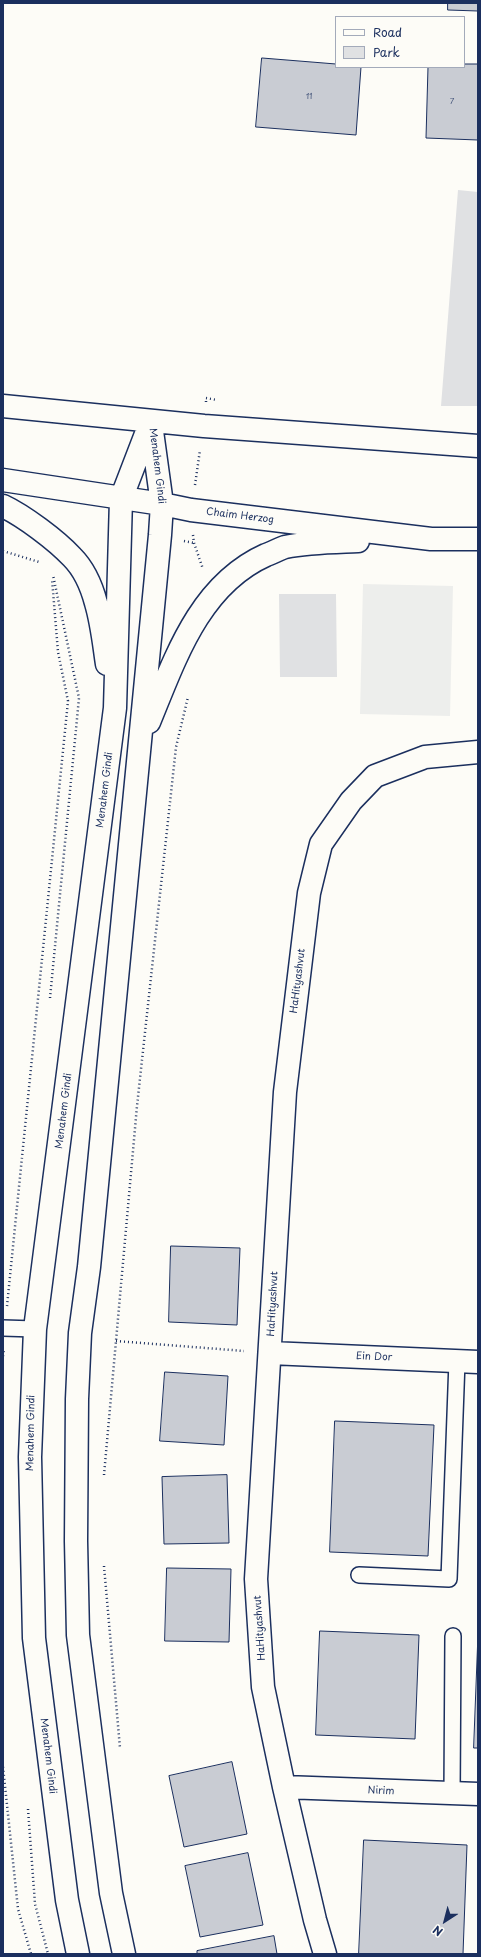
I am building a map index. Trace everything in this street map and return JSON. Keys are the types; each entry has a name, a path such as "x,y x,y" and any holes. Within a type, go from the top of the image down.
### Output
{"main road":[{"path":"3,406 151,422 478,446"},
{"name":"Menahem Gindi","path":"78,1954 66,1892 34,1638 30,1457 35,1329 115,708 121,498 151,422"},
{"name":"Menahem Gindi","path":"124,1954 111,1893 78,1635 76,1457 80,1333 89,1267 141,741 162,504 151,422"},
{"name":"Chaim Herzog","path":"3,480 162,504 191,510 431,539 478,539"},
{"path":"3,506 14,511 73,557 84,574 96,603 115,708"},
{"path":"141,741 183,641 213,596 233,575 254,561 284,547 313,543 431,539"},
{"name":"HaHityashvut","path":"325,1954 315,1920 284,1787 264,1687 256,1579 284,1092 309,893 321,844 351,801 374,776 425,757 478,752"},
{"name":"Ein Dor","path":"270,1353 468,1362"},
{"name":"Nirim","path":"284,1787 478,1794"}],"lane":[{"path":"4,1328 35,1329"},
{"path":"359,1575 449,1579 468,1362"},
{"path":"452,1794 453,1636"}],"path":[{"path":"204,426 191,510 194,544 213,596"},
{"path":"3,550 44,564"},
{"path":"3,1356 4,1328 68,701 58,652 52,574"},
{"path":"103,1480 137,1106 175,755 189,695"},
{"path":"116,1341 270,1353"},
{"path":"103,1558 120,1749"},
{"path":"3,1767 18,1909 31,1954"}],"shaded area":[{"path":"363,584 453,586 450,716 360,714"}],"green space":[{"path":"458,190 478,192 478,406 441,406"},
{"path":"279,594 336,594 337,677 280,677"}],"building":[{"path":"448,3 478,3 478,11 448,10"},
{"path":"262,58 335,64 335,68 361,68 356,135 256,127"},
{"path":"465,64 478,64 478,140 426,138 428,68 465,68"},
{"path":"171,1246 240,1248 237,1325 169,1322"},
{"path":"165,1372 228,1376 224,1445 160,1441"},
{"path":"335,1421 434,1425 428,1556 330,1552"},
{"path":"227,1475 229,1543 164,1544 162,1477"},
{"path":"167,1568 231,1569 229,1642 165,1641"},
{"path":"320,1631 419,1635 415,1739 316,1735"},
{"path":"478,1634 478,1748 474,1748"},
{"path":"232,1762 247,1834 184,1847 169,1776"},
{"path":"364,1840 467,1845 463,1954 359,1954"},
{"path":"248,1853 263,1925 200,1937 185,1866"},
{"path":"274,1936 277,1954 197,1954 197,1951"}]}
